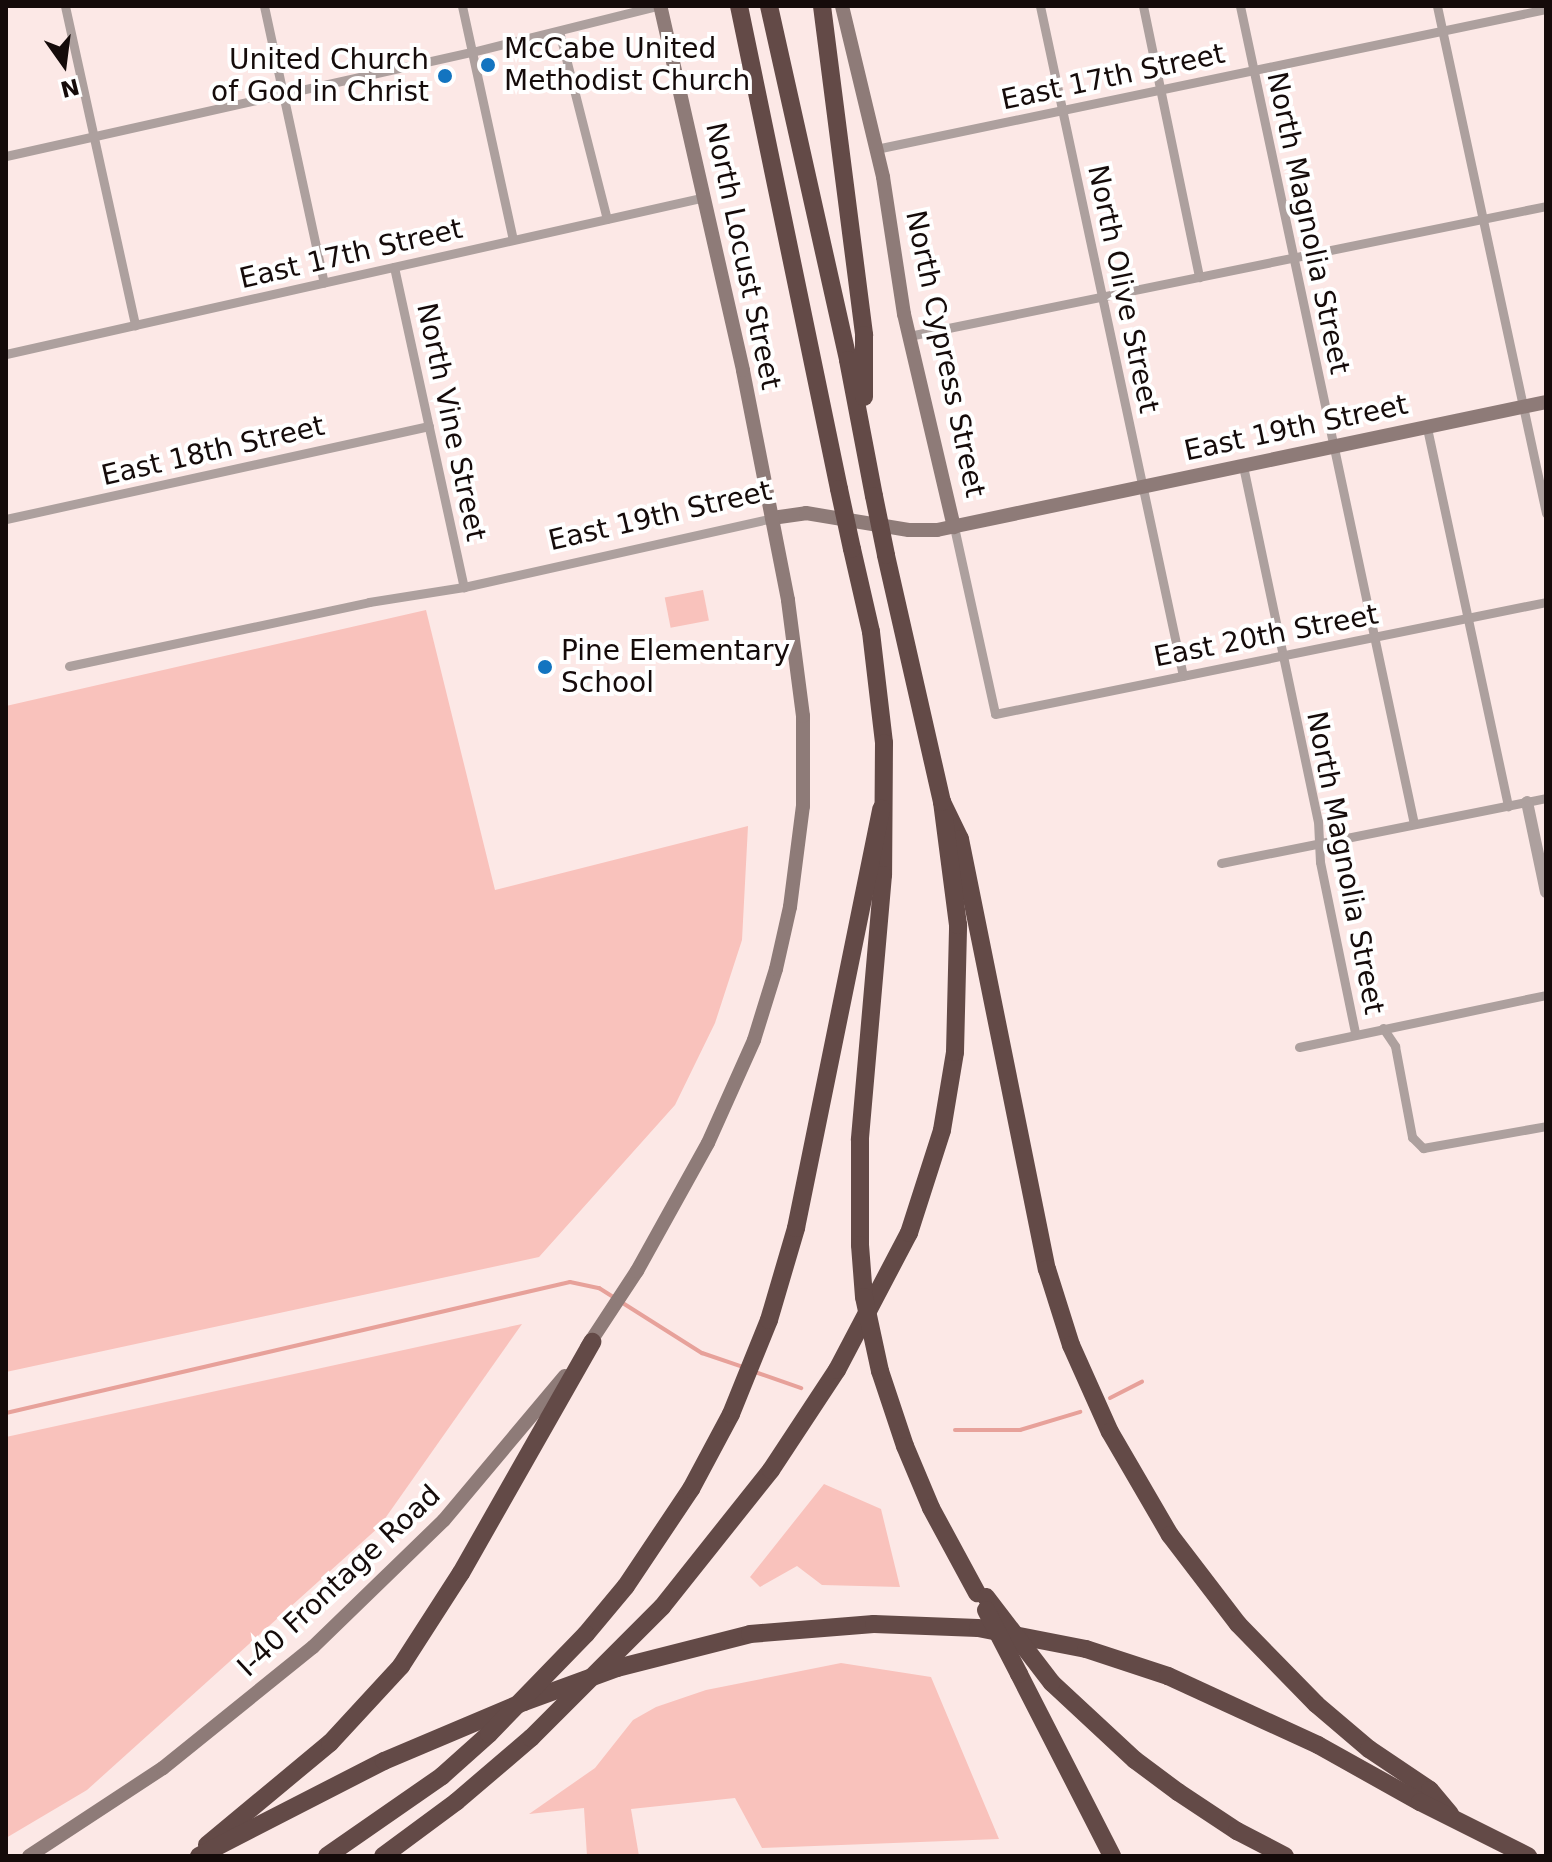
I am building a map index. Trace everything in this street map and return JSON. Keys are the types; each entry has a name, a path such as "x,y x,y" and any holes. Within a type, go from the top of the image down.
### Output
{"highway":[{"path":"739,6 871,632 882,711 883,875 860,1140 860,1245 864,1297 880,1371 915,1471 968,1575 1052,1683 1135,1760 1178,1792 1237,1831 1285,1856"},
{"path":"383,1856 456,1802 531,1738 662,1607 729,1527 809,1415 894,1266 921,1202 947,1106 958,1007 958,925 942,802 769,6"},
{"path":"822,6 864,335 864,448"},
{"path":"942,802 960,839 1047,1269 1071,1345 1110,1432 1170,1535 1238,1624 1316,1704 1369,1749 1430,1790 1452,1817"},
{"path":"327,1856 442,1776 489,1734 586,1634 626,1586 665,1530 731,1414 769,1320 799,1213 881,809"},
{"path":"198,1856 221,1831 330,1743 401,1666 461,1573 592,1342"},
{"path":"982,1595 1108,1848"},
{"path":"198,1856 384,1761 524,1702 617,1668 741,1636 874,1624 978,1628 1086,1649 1124,1661 1247,1711 1528,1856"}],"main road":[{"name":"North Locust Street","path":"628,1284 708,1143 763,1014 790,907 803,806 803,716 788,600 705,197 659,6"},
{"name":"North Cypress Street","path":"842,6 876,149 909,336 954,527"},
{"name":"East 19th Street","path":"772,518 806,513 909,530 954,527 1546,402"},
{"name":"I-40 Frontage Road","path":"29,1856 163,1768 260,1693 324,1638 475,1486 592,1342 628,1284"}],"street":[{"path":"65,6 135,325"},
{"path":"264,6 324,283"},
{"path":"462,6 513,240"},
{"path":"6,156 472,52 659,6"},
{"name":"North Olive Street","path":"1040,6 1183,676"},
{"path":"1143,6 1199,277"},
{"name":"North Magnolia Street","path":"1240,6 1414,824"},
{"path":"1437,6 1546,513"},
{"name":"East 17th Street","path":"876,149 1546,9"},
{"path":"559,31 607,219"},
{"name":"East 17th Street","path":"6,354 705,197"},
{"path":"909,336 1546,206"},
{"name":"North Vine Street","path":"394,267 464,587"},
{"name":"East 18th Street","path":"6,519 429,426"},
{"path":"1427,428 1508,806"},
{"name":"North Magnolia Street","path":"1243,466 1318,821 1319,843 1355,1033"},
{"name":"East 19th Street","path":"69,666 369,602 464,587 772,518"},
{"name":"North Cypress Street","path":"954,527 995,714"},
{"name":"East 20th Street","path":"995,714 1546,602"},
{"path":"1221,863 1546,798"},
{"path":"1527,802 1546,892"},
{"path":"1299,1047 1546,995"},
{"path":"1383,1028 1395,1046 1412,1137 1423,1148 1546,1126"}],"shaded area":[{"path":"703,590 709,620 671,628 665,597"},
{"path":"426,610 495,890 748,826 742,940 715,1023 675,1105 539,1257 6,1372 6,706"},
{"path":"522,1324 379,1527 87,1790 6,1838 6,1437"},
{"path":"824,1484 881,1509 900,1587 822,1585 797,1566 760,1587 750,1577"},
{"path":"841,1663 931,1677 999,1839 762,1848 735,1798 631,1809 639,1856 587,1856 584,1808 529,1814 595,1768 633,1720 656,1707 706,1690"}],"waterway":[{"path":"6,1413 570,1282 599,1288 702,1353 743,1367"},
{"path":"755,1372 801,1388"},
{"path":"1110,1398 1142,1382"},
{"path":"955,1430 1020,1430 1080,1412"}],"place":[{"name":"McCabe United Methodist Church","path":"488,65"},
{"name":"United Church of God in Christ","path":"445,76"},
{"name":"Pine Elementary School","path":"545,667"}]}
